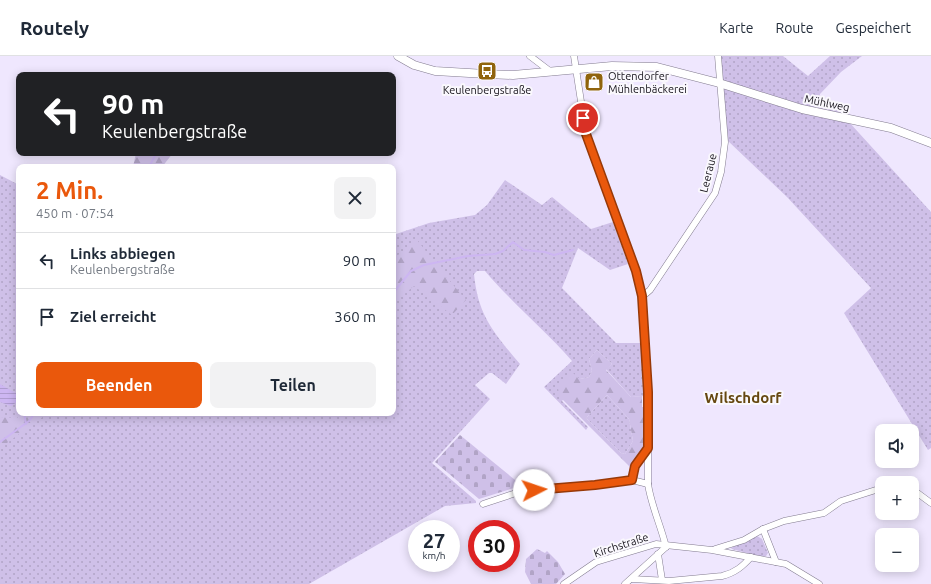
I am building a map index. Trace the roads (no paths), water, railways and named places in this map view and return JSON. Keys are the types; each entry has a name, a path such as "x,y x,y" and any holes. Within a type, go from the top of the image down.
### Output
{"street":[{"name":"Mühlweg","path":"398,56 422,68 448,72 513,75 638,65 679,72 802,109 891,128 931,143"},
{"path":"530,56 551,72"},
{"path":"574,56 586,134 636,271 642,296 648,392 648,484 650,496 660,523 666,547 626,584"},
{"name":"Leeraue","path":"642,296 650,290 715,193 721,172 725,142 718,56"},
{"path":"632,480 635,466 648,448"},
{"path":"483,504 516,492 632,480 648,484"},
{"path":"712,550 744,540 763,529 784,521 824,513 841,501 875,490"},
{"path":"919,494 931,503"},
{"path":"763,529 776,562"},
{"name":"Kirchstraße","path":"564,584 596,562 656,544 666,547 712,550"},
{"path":"712,550 786,564 819,584"},
{"path":"658,554 662,580"},
{"path":"632,579 697,579 730,574 739,569 751,557"}],"waterway":[{"path":"151,164 155,156"},
{"path":"396,289 411,271 424,265 468,256 495,254 503,251 513,242 524,250 545,252 554,255 573,250"},
{"path":"25,416 26,424"},
{"path":"0,442 29,421 33,416"}],"place":[{"name":"Keulenbergstraße","path":"487,71"},
{"name":"Ottendorfer Mühlenbäckerei","path":"594,82"}],"district":[{"name":"Wilschdorf","path":"743,398"}]}
